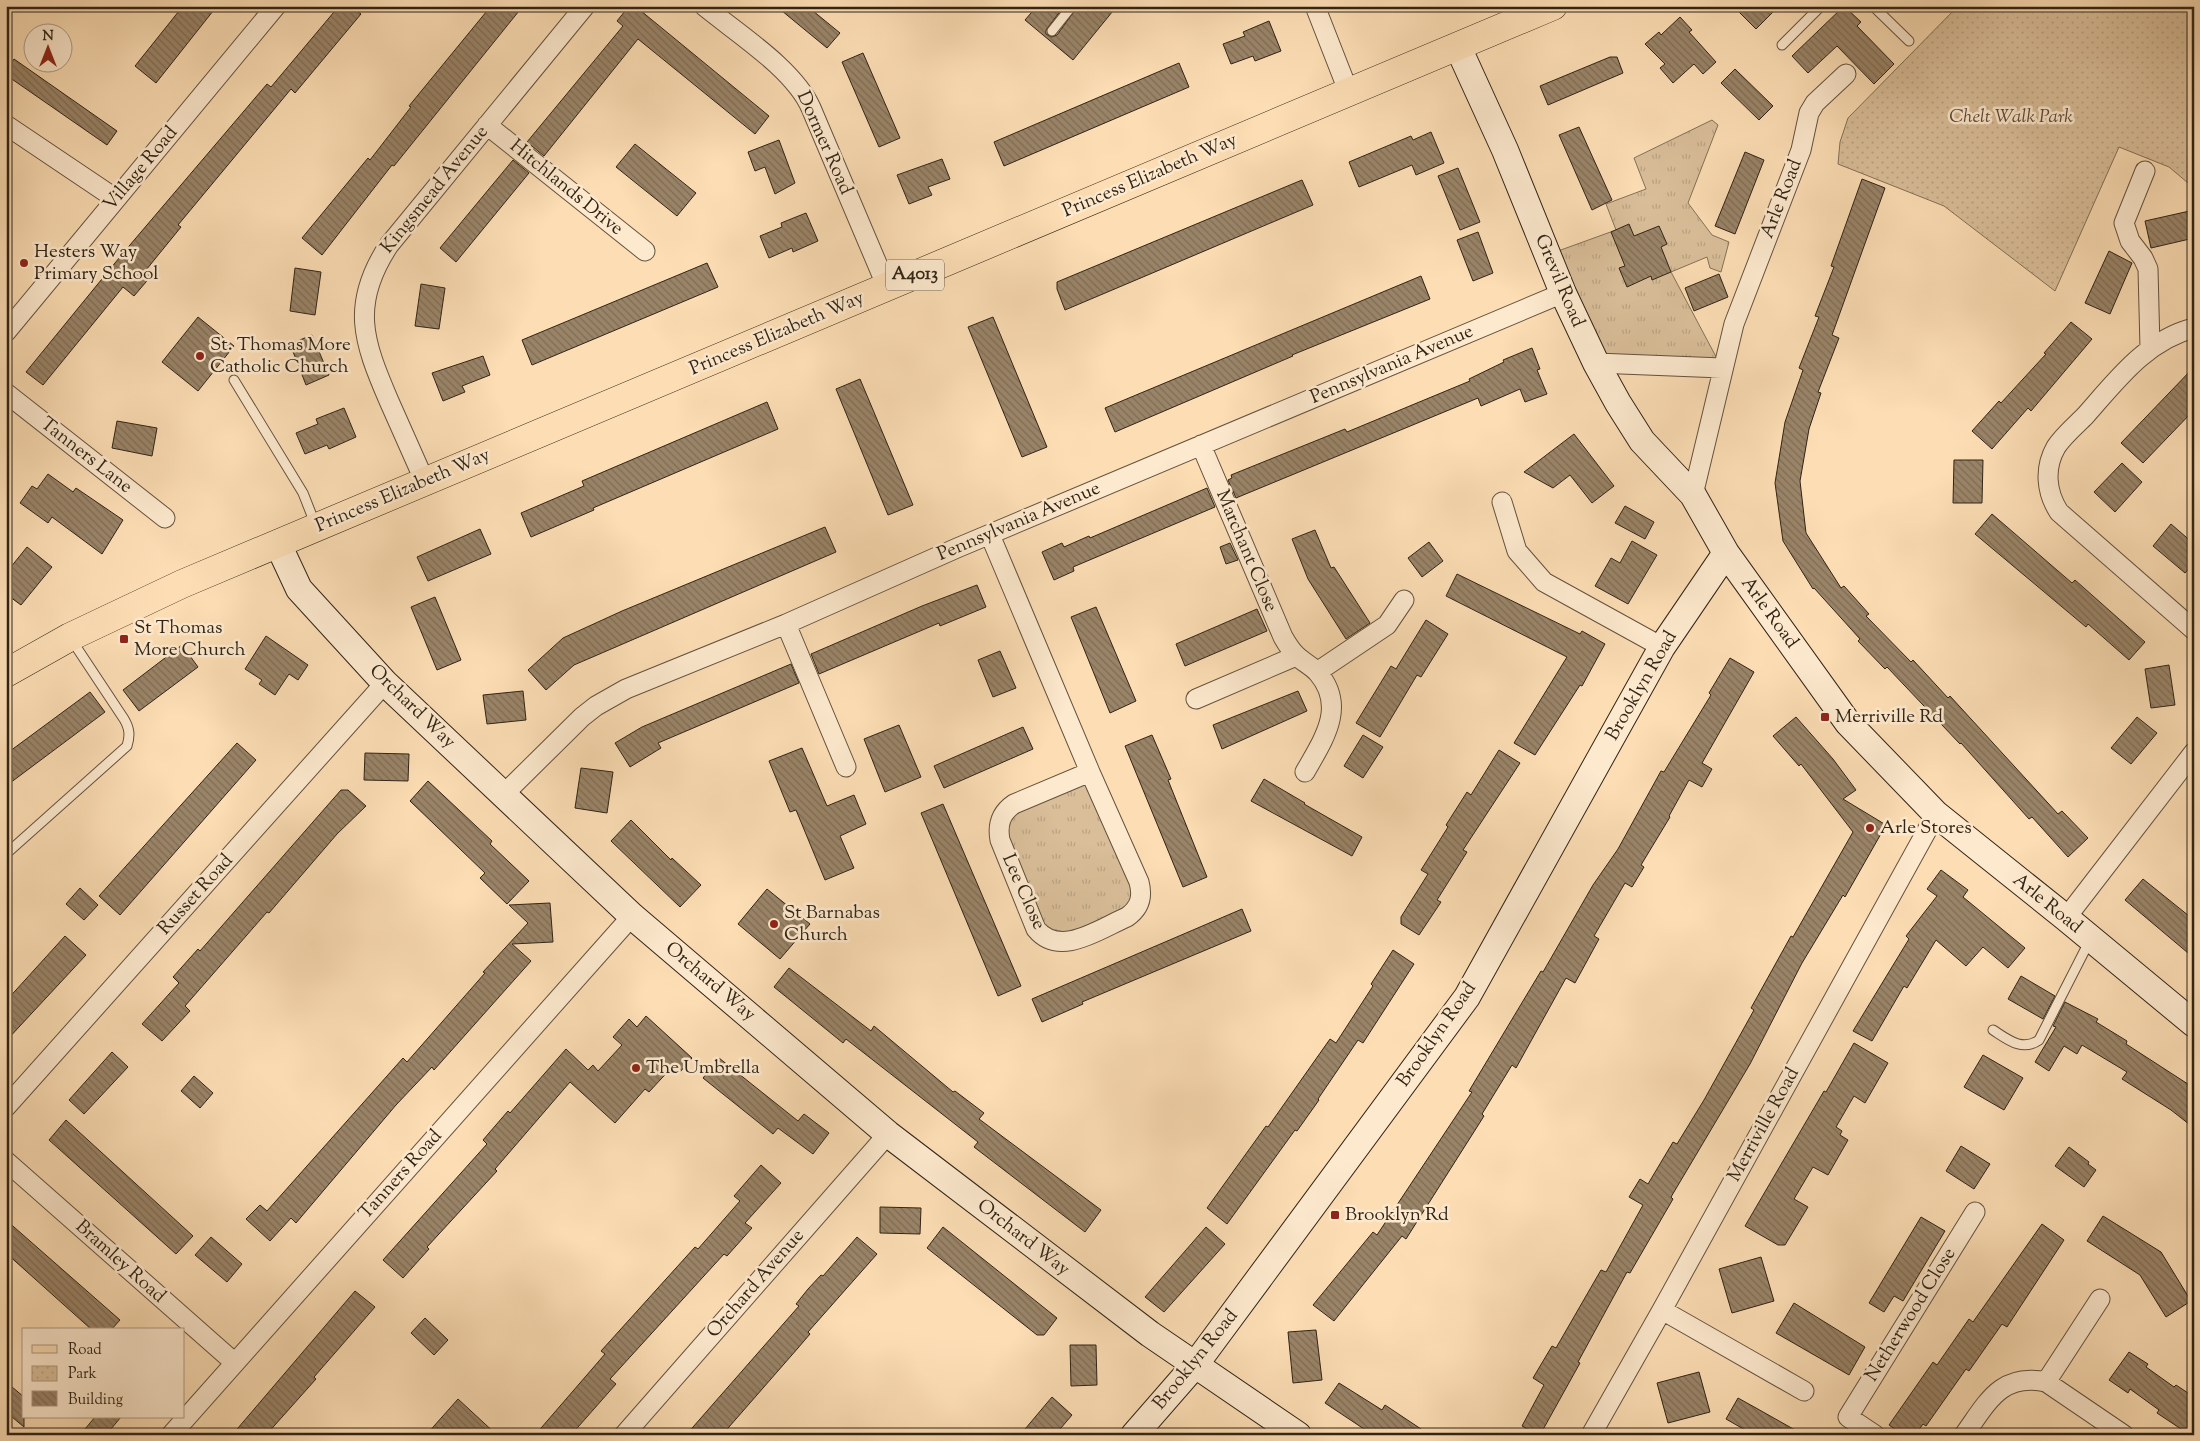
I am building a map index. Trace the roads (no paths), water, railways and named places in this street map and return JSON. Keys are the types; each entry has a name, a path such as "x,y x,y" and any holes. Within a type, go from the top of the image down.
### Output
{"main road":[{"name":"Princess Elizabeth Way","path":"6,673 70,638 182,584 1553,6"}],"street":[{"name":"Village Road","path":"6,332 276,6"},
{"name":"Kingsmead Avenue","path":"425,482 368,350 364,313 366,295 375,269 388,245 585,6"},
{"name":"Dormer Road","path":"704,6 790,76 800,87 811,108 887,287"},
{"path":"1315,6 1349,93"},
{"name":"Grevil Road","path":"1458,47 1505,150 1563,293 1596,363 1642,441 1693,495"},
{"name":"Arle Road","path":"1846,74 1815,103 1809,113 1801,150 1734,324 1693,495 1726,554 1848,723 1936,814 2194,1024"},
{"name":"Hitchlands Drive","path":"488,125 645,251"},
{"path":"6,126 116,199"},
{"path":"2145,171 2124,223 2130,241 2143,258 2148,270 2150,348"},
{"name":"Pennsylvania Avenue","path":"502,795 582,717 611,697 786,624 957,548 1563,293"},
{"path":"2194,328 2170,337 2150,348 2133,363 2056,447 2048,470 2048,487 2052,503 2059,512 2194,630"},
{"path":"1596,363 1722,368"},
{"name":"Tanners Lane","path":"6,393 165,518"},
{"name":"Marchant Close","path":"1201,445 1283,638 1296,656 1317,672 1328,691 1331,707 1328,732 1304,772"},
{"path":"1502,502 1517,551 1544,582 1662,647"},
{"name":"Lee Close","path":"990,535 1138,882 1140,901 1133,913 1070,942 1053,942 1040,934 1036,929 1000,840 999,824 1004,812 1014,804 1090,772"},
{"name":"Orchard Way","path":"278,544 299,589 385,683 632,916 888,1134 1097,1296 1298,1435"},
{"name":"Brooklyn Road","path":"1134,1435 1196,1365 1467,997 1662,647 1726,554"},
{"path":"1317,672 1387,625 1404,600"},
{"path":"786,624 846,767"},
{"path":"1196,699 1296,656"},
{"name":"Russet Road","path":"6,1107 385,683"},
{"path":"2066,918 2194,752"},
{"name":"Merriville Road","path":"1591,1435 1936,814"},
{"name":"Tanners Road","path":"171,1435 632,916"},
{"name":"Orchard Avenue","path":"624,1435 888,1134"},
{"name":"Bramley Road","path":"6,1161 235,1363"},
{"name":"Netherwood Close","path":"1875,1435 1848,1418 1975,1212"},
{"path":"2046,1382 2100,1298"},
{"path":"1662,1310 1804,1391"},
{"path":"1964,1435 1990,1398 1999,1390 2022,1380 2046,1382 2124,1435"}],"lane":[{"path":"1052,31 1072,6"},
{"path":"1782,45 1821,6"},
{"path":"1873,6 1909,41"},
{"path":"234,380 303,494 317,528"},
{"path":"6,854 127,746 129,739 128,726 70,638"},
{"path":"1993,1030 2021,1045 2032,1045 2039,1040 2062,998 2090,938"}],"place":[{"name":"Hesters Way Primary School","path":"24,263"},
{"name":"St. Thomas More Catholic Church","path":"200,356"},
{"name":"St Thomas More Church","path":"124,639"},
{"name":"Merriville Rd","path":"1825,717"},
{"name":"Arle Stores","path":"1870,828"},
{"name":"St Barnabas Church","path":"774,924"},
{"name":"The Umbrella","path":"636,1068"},
{"name":"Brooklyn Rd","path":"1335,1215"}],"park label":[{"name":"Chelt Walk Park","path":"2011,117"}]}
